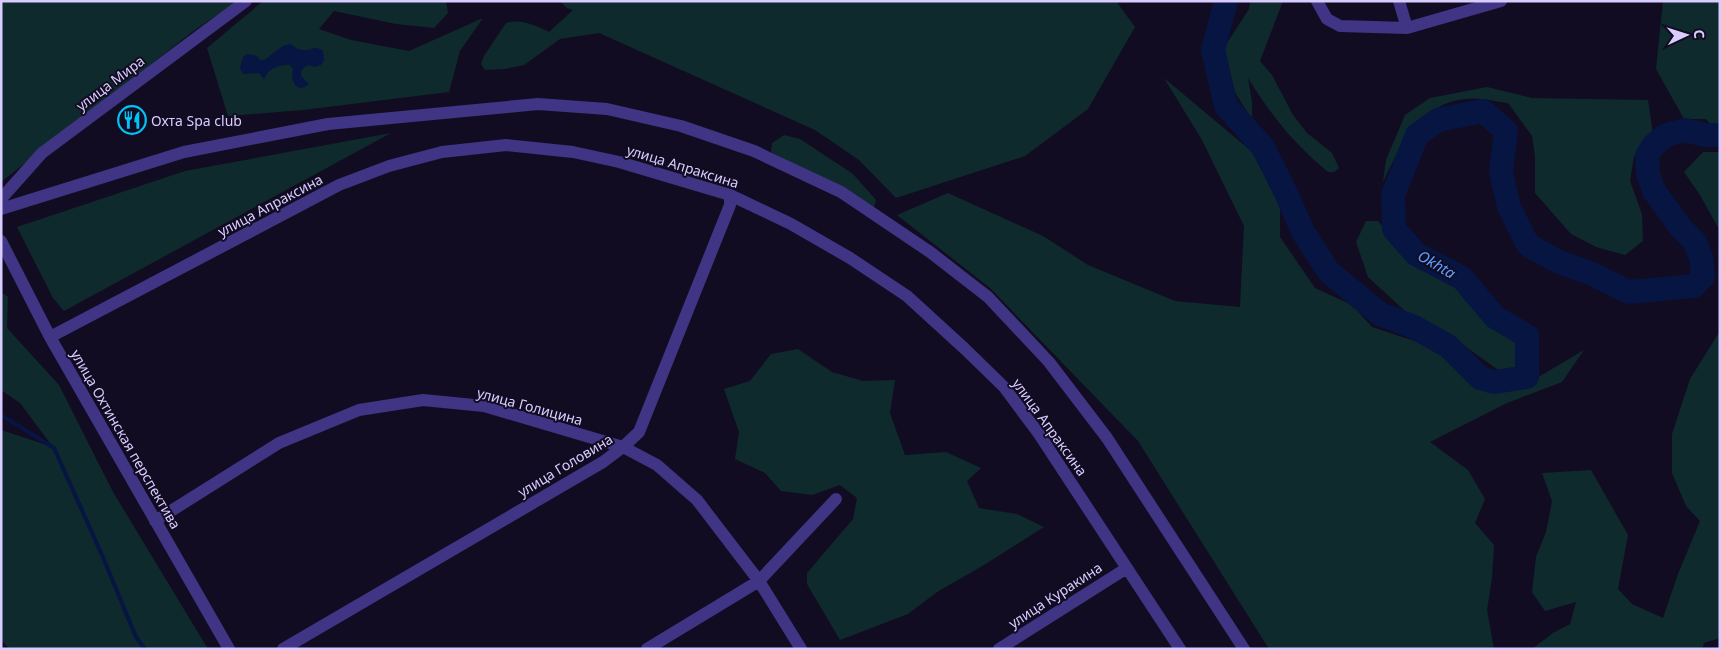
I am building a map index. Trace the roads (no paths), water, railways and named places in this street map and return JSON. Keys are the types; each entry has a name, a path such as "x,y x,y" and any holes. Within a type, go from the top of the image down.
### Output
{"street":[{"name":"улица Мира","path":"1,199 42,153 246,1"},
{"path":"1317,1 1328,18 1340,26 1407,28 1501,1"},
{"path":"1399,1 1407,28"},
{"path":"1,209 184,152 328,124 538,104 607,109 681,126 754,151 840,192 930,252 988,297 1049,362 1107,438 1244,649"},
{"name":"улица Апраксина","path":"50,337 339,185 389,166 442,152 506,145 573,152 619,162 730,195 791,224 850,258 907,296 1004,387 1039,434 1180,649"},
{"name":"улица Головина","path":"283,649 603,462 639,432 730,205 730,195"},
{"name":"улица Охтинская перспектива","path":"1,241 50,337 229,649"},
{"name":"улица Голицина","path":"156,521 279,443 359,410 423,400 484,406 623,447 657,465 697,500 759,582 801,649"},
{"path":"647,649 759,582 836,499"},
{"name":"улица Куракина","path":"999,649 1128,568"}],"water":[{"path":"290,44 300,50 317,48 323,51 324,61 321,65 315,67 309,65 302,70 301,76 309,84 301,88 295,85 292,78 293,69 290,65 282,65 275,68 268,72 264,79 259,73 243,74 240,68 243,57 247,54 264,60 283,46"}],"waterway":[{"name":"Okhta","path":"1226,1 1213,50 1226,106 1263,147 1303,232 1329,272 1380,314 1414,327 1448,346 1480,378 1494,382 1527,377 1527,336 1495,317 1462,278 1416,254 1394,229 1393,195 1417,135 1438,120 1483,111 1506,131 1501,171 1509,207 1528,245 1559,262 1590,273 1629,292 1694,286 1703,276 1701,258 1695,242 1681,228 1654,191 1648,174 1647,156 1653,146 1666,135 1685,130 1705,135 1720,135"},
{"path":"1,415 54,448 136,637 145,649"}],"place":[{"name":"Охта Spa club","path":"132,120"}]}
